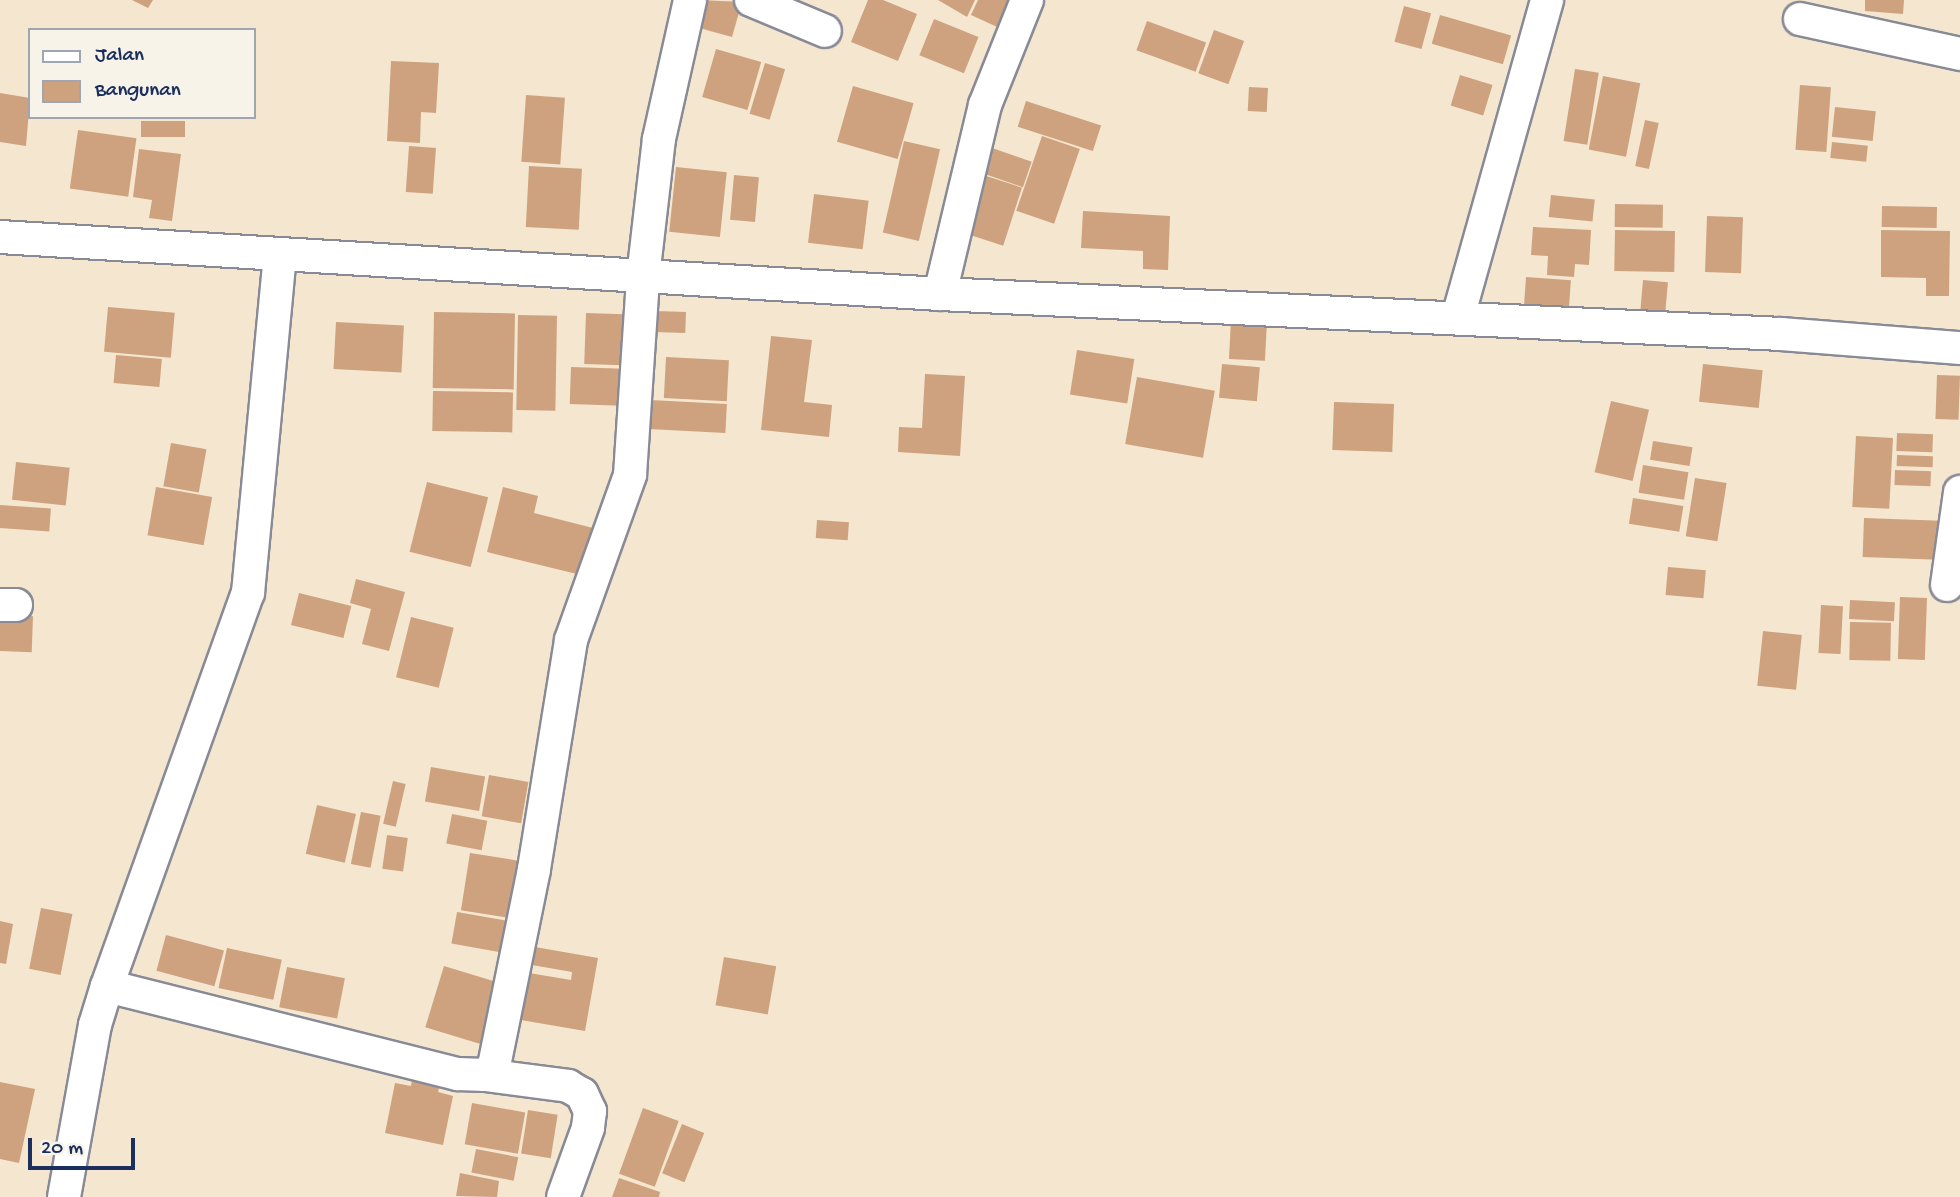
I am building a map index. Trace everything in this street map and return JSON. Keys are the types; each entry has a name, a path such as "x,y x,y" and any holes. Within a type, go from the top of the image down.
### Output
{"street":[{"path":"485,1075 499,1056 571,640 630,475 643,277 659,139 690,0"},
{"path":"751,0 825,32"},
{"path":"940,294 985,106 1027,0"},
{"path":"1458,317 1547,0"},
{"path":"1800,19 1960,54"},
{"path":"0,237 940,294 1458,317 1960,348"},
{"path":"64,1197 95,1026 107,986 248,593 280,255"},
{"path":"1947,585 1960,492"},
{"path":"107,986 458,1074 568,1086 582,1094 590,1111 588,1128 563,1197"}],"building":[{"path":"132,0 153,0 148,8"},
{"path":"700,0 742,2 732,37 692,26"},
{"path":"868,0 883,0 917,14 898,61 851,42"},
{"path":"938,0 975,0 967,17"},
{"path":"978,0 1020,0 1006,31 971,15"},
{"path":"1865,0 1904,0 1903,14 1865,11"},
{"path":"1404,6 1431,13 1421,49 1394,42"},
{"path":"1440,15 1511,35 1503,64 1432,44"},
{"path":"934,19 979,37 964,73 919,55"},
{"path":"1147,21 1206,43 1196,72 1136,50"},
{"path":"1214,30 1244,41 1228,84 1198,73"},
{"path":"716,49 761,62 747,110 702,97"},
{"path":"391,61 439,63 436,113 421,112 420,143 387,141"},
{"path":"765,63 785,69 770,120 750,114"},
{"path":"1575,69 1599,73 1587,145 1564,141"},
{"path":"1460,75 1493,85 1483,116 1451,106"},
{"path":"1603,76 1640,83 1626,157 1589,150"},
{"path":"1800,85 1831,87 1826,152 1795,150"},
{"path":"853,86 914,103 898,159 837,142"},
{"path":"1249,87 1268,88 1267,112 1248,111"},
{"path":"0,93 28,98 26,146 0,142"},
{"path":"526,95 565,98 560,165 521,162"},
{"path":"1026,101 1101,125 1093,151 1018,127"},
{"path":"1835,107 1876,111 1873,141 1832,137"},
{"path":"1645,120 1659,123 1649,169 1635,166"},
{"path":"141,121 185,121 185,137 141,137"},
{"path":"78,130 136,138 128,197 70,188"},
{"path":"1042,136 1080,149 1054,224 1016,211"},
{"path":"904,141 940,149 919,241 883,233"},
{"path":"1832,142 1868,146 1866,162 1830,158"},
{"path":"409,146 436,148 433,194 406,192"},
{"path":"992,148 1032,162 1023,187 983,174"},
{"path":"139,149 181,154 172,221 149,218 152,200 133,197"},
{"path":"529,166 582,169 579,230 526,227"},
{"path":"676,167 727,172 720,237 669,232"},
{"path":"734,175 759,177 755,222 730,220"},
{"path":"983,175 1022,188 1003,246 964,233"},
{"path":"814,194 869,201 863,249 808,243"},
{"path":"1551,195 1595,200 1592,221 1549,217"},
{"path":"1615,204 1663,205 1663,228 1615,227"},
{"path":"1882,206 1937,207 1937,228 1882,227"},
{"path":"1083,211 1170,216 1168,270 1143,269 1143,251 1081,248"},
{"path":"1707,216 1743,217 1741,273 1705,272"},
{"path":"1533,227 1591,230 1589,265 1575,264 1574,277 1547,275 1548,256 1531,255"},
{"path":"1615,230 1675,231 1674,272 1614,271"},
{"path":"1881,230 1950,231 1949,296 1926,296 1926,278 1881,277"},
{"path":"1526,277 1571,280 1569,308 1524,305"},
{"path":"1643,280 1668,282 1665,313 1640,311"},
{"path":"108,307 175,313 171,358 104,352"},
{"path":"655,311 686,312 685,333 654,332"},
{"path":"434,312 515,313 514,389 433,388"},
{"path":"586,313 624,314 622,365 584,364"},
{"path":"518,315 557,316 555,411 516,410"},
{"path":"1231,320 1267,322 1265,361 1229,359"},
{"path":"336,322 404,326 401,372 334,369"},
{"path":"771,336 812,340 804,402 832,405 829,437 761,430"},
{"path":"1077,350 1134,359 1127,404 1070,394"},
{"path":"116,355 162,359 159,387 114,383"},
{"path":"666,357 729,360 727,401 664,398"},
{"path":"1222,364 1260,367 1257,401 1219,398"},
{"path":"1703,364 1763,370 1759,408 1699,402"},
{"path":"571,367 624,369 623,406 570,404"},
{"path":"925,374 965,376 960,456 898,452 899,427 922,428"},
{"path":"1937,375 1960,376 1958,420 1935,419"},
{"path":"1137,377 1215,391 1203,458 1125,444"},
{"path":"433,391 513,392 512,432 432,431"},
{"path":"650,400 727,404 725,433 648,429"},
{"path":"1611,401 1649,410 1633,481 1595,472"},
{"path":"1334,402 1394,404 1392,452 1332,450"},
{"path":"1897,433 1933,434 1932,452 1896,451"},
{"path":"1856,436 1893,438 1889,509 1852,507"},
{"path":"1653,441 1693,447 1690,466 1650,460"},
{"path":"171,443 206,449 199,493 163,486"},
{"path":"1897,455 1933,456 1933,467 1897,466"},
{"path":"16,462 70,468 66,505 12,500"},
{"path":"1643,465 1688,472 1684,500 1639,493"},
{"path":"1895,470 1931,471 1930,486 1894,485"},
{"path":"1695,478 1727,483 1717,541 1686,536"},
{"path":"427,482 488,497 471,567 410,552"},
{"path":"156,487 212,497 204,545 147,535"},
{"path":"503,487 538,496 534,513 593,528 581,575 487,552"},
{"path":"1633,498 1683,506 1679,532 1629,524"},
{"path":"0,505 51,509 49,532 0,528"},
{"path":"1864,518 1940,521 1939,560 1863,557"},
{"path":"817,520 849,522 848,540 816,538"},
{"path":"1668,567 1706,570 1703,598 1666,595"},
{"path":"356,579 405,592 389,651 362,644 371,609 350,603"},
{"path":"299,593 351,606 343,638 291,625"},
{"path":"1900,597 1927,598 1925,660 1898,659"},
{"path":"1850,600 1895,602 1894,621 1849,619"},
{"path":"1821,605 1843,606 1840,654 1818,653"},
{"path":"0,615 33,616 32,652 0,651"},
{"path":"411,617 454,628 439,688 396,677"},
{"path":"1850,622 1891,623 1890,661 1849,660"},
{"path":"1763,631 1802,635 1796,690 1757,686"},
{"path":"431,767 485,777 479,811 425,801"},
{"path":"489,775 528,782 521,823 482,816"},
{"path":"393,781 406,784 396,827 383,824"},
{"path":"317,805 356,814 345,863 306,854"},
{"path":"361,812 381,816 371,868 351,864"},
{"path":"452,814 487,821 482,850 446,843"},
{"path":"387,835 408,838 403,872 382,869"},
{"path":"470,853 521,861 512,918 461,910"},
{"path":"41,908 72,914 61,975 29,969"},
{"path":"457,912 510,921 505,953 451,944"},
{"path":"0,921 13,924 6,964 0,963"},
{"path":"166,935 224,951 214,986 156,971"},
{"path":"535,947 598,958 585,1031 521,1020 529,973 571,980 572,972 532,965"},
{"path":"227,948 282,960 273,1000 218,988"},
{"path":"724,957 776,966 768,1014 715,1005"},
{"path":"444,966 502,984 484,1045 425,1027"},
{"path":"287,967 345,978 337,1019 279,1007"},
{"path":"414,1070 442,1076 438,1092 453,1096 443,1145 385,1133 395,1083 411,1086"},
{"path":"0,1082 35,1089 19,1163 0,1159"},
{"path":"472,1103 525,1112 518,1154 465,1144"},
{"path":"643,1108 679,1121 655,1187 619,1174"},
{"path":"528,1110 558,1115 551,1158 521,1153"},
{"path":"682,1124 704,1133 684,1182 662,1173"},
{"path":"476,1149 518,1157 514,1181 471,1173"},
{"path":"460,1173 499,1181 497,1197 456,1196"},
{"path":"619,1178 660,1192 659,1197 612,1197"}]}
